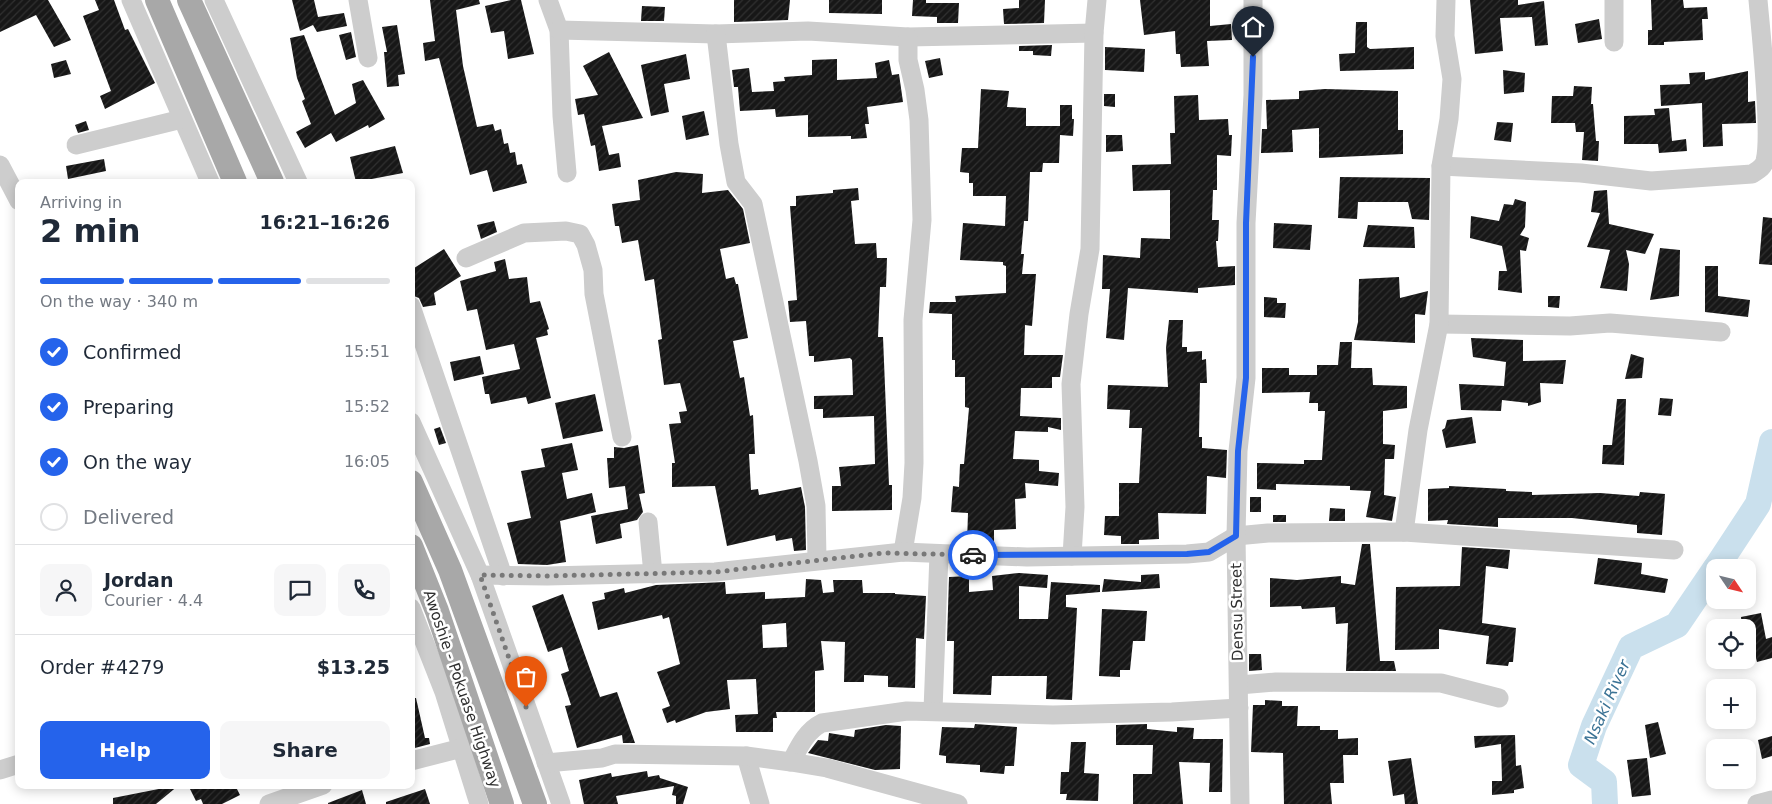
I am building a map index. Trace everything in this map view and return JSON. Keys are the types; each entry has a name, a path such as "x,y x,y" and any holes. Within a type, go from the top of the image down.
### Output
{"main road":[{"path":"157,0 234,179"},
{"path":"189,0 271,179"},
{"name":"Awoshie - Pokuase Highway","path":"415,491 450,570 535,804"},
{"name":"Awoshie - Pokuase Highway","path":"415,556 440,620 502,804"}],"street":[{"path":"131,0 209,179"},
{"path":"214,0 297,179"},
{"path":"358,0 368,58"},
{"path":"548,0 559,30 562,116 567,173"},
{"path":"1072,556 1075,507 1072,384 1079,314 1090,249 1094,33 1097,0"},
{"name":"Densu Street","path":"1240,804 1236,536 1238,451 1246,378 1246,223 1253,95 1253,0"},
{"path":"1404,532 1418,430 1439,324 1441,166 1449,119 1452,79 1445,36 1446,0"},
{"path":"1614,0 1614,42"},
{"path":"1441,166 1581,174 1651,181 1752,174 1762,167 1768,152 1769,121 1758,0"},
{"path":"559,30 716,34 808,31 908,37 1094,33"},
{"path":"716,34 728,144 736,182 753,204 808,460 816,506 817,559"},
{"path":"903,552 912,498 914,472 913,320 922,220 919,120 908,60 908,37"},
{"path":"76,145 182,119"},
{"path":"0,165 15,194"},
{"path":"466,258 524,234 566,231 580,234 586,245 593,270 594,294 622,436"},
{"path":"415,318 503,576"},
{"path":"1439,324 1570,326 1610,324 1721,332"},
{"path":"415,431 480,575 561,804"},
{"path":"648,522 653,574"},
{"path":"480,575 715,572 817,559 903,552 1140,556 1209,552 1236,536 1268,533 1404,532 1674,550"},
{"path":"933,710 939,554"},
{"path":"415,619 444,692 480,804"},
{"path":"1239,685 1276,682 1441,683 1498,698"},
{"path":"791,762 805,737 814,727 822,723 907,711 933,710 1053,715 1238,708"},
{"path":"415,761 462,748"},
{"path":"546,763 602,758 615,754 746,756 827,768 957,804"},
{"path":"746,756 760,804"},
{"path":"0,770 15,765"},
{"path":"269,804 312,789"},
{"path":"1757,804 1772,800"}],"building":[{"path":"0,0 48,0 71,40 54,47 36,15 0,32"},
{"path":"95,0 114,0 125,30 128,29 155,83 105,109 100,96 111,91 83,16 99,10"},
{"path":"292,0 314,0 318,17 344,13 347,26 317,32 313,25 300,31"},
{"path":"430,0 479,0 480,4 456,10 463,66 477,127 493,124 495,131 501,129 504,144 508,143 510,153 515,152 517,165 522,164 527,183 493,192 487,170 470,175 439,58 425,61 423,43 435,41"},
{"path":"511,0 521,0 534,54 508,59 504,31 491,33 485,6"},
{"path":"734,0 790,0 788,20 734,22"},
{"path":"829,0 882,0 882,14 829,13"},
{"path":"913,0 926,0 926,3 959,3 958,23 937,23 937,17 912,16"},
{"path":"1019,0 1045,0 1044,23 1004,24 1003,9 1019,8"},
{"path":"1140,0 1210,0 1210,26 1231,24 1232,40 1207,41 1209,66 1181,67 1180,54 1176,54 1175,31 1144,35"},
{"path":"1470,0 1518,0 1518,5 1544,1 1548,45 1535,46 1532,17 1500,18 1503,51 1475,54"},
{"path":"1651,0 1683,0 1684,8 1707,7 1708,19 1702,19 1703,40 1664,42 1664,45 1648,45 1648,30 1652,30"},
{"path":"642,6 665,7 664,21 641,21"},
{"path":"1599,19 1602,39 1578,43 1575,24"},
{"path":"1356,22 1367,22 1367,47 1370,49 1414,47 1414,69 1340,71 1339,54 1355,53"},
{"path":"397,25 405,74 398,75 399,86 387,87 384,52 387,52 382,27"},
{"path":"351,32 356,57 346,60 339,35"},
{"path":"304,35 335,115 356,103 352,84 363,80 385,119 369,128 368,125 336,142 331,133 305,148 296,132 311,124 302,101 305,99 297,78 290,38"},
{"path":"1052,45 1051,56 1033,55 1033,51 1019,51 1019,46"},
{"path":"1105,47 1145,49 1144,72 1105,70"},
{"path":"609,52 643,118 602,126 609,155 619,153 621,167 599,171 595,145 591,146 584,114 578,115 575,99 598,95 583,66"},
{"path":"686,54 690,79 664,84 669,112 651,116 641,65"},
{"path":"940,58 943,75 929,78 925,61"},
{"path":"837,59 837,80 877,78 875,63 889,60 892,75 899,74 903,102 867,107 869,124 865,124 867,138 851,139 851,136 808,137 808,115 776,117 775,109 740,111 738,87 734,87 732,70 749,68 752,92 774,91 773,82 785,81 784,77 812,75 812,60"},
{"path":"66,60 71,74 54,78 51,64"},
{"path":"1503,70 1525,73 1524,92 1504,94"},
{"path":"1748,71 1748,102 1755,101 1756,123 1722,124 1723,146 1703,147 1702,103 1661,106 1660,85 1690,84 1689,73 1705,72 1705,80"},
{"path":"1574,86 1592,87 1591,104 1593,104 1596,141 1599,141 1598,161 1582,160 1584,132 1576,132 1575,123 1551,123 1552,96 1573,96"},
{"path":"981,89 1009,91 1007,107 1026,108 1026,126 1060,126 1060,105 1072,105 1072,119 1074,119 1073,136 1060,135 1059,163 1043,163 1042,172 1030,172 1028,221 1024,221 1021,254 1024,254 1022,274 1036,274 1032,326 1025,325 1024,355 1063,355 1060,377 1052,377 1052,388 1021,388 1020,416 1061,418 1061,430 1048,427 1048,432 1015,431 1013,459 1039,460 1039,471 1059,473 1058,486 1025,483 1026,498 1015,499 1016,529 994,530 994,544 967,543 968,513 951,512 953,486 959,487 960,464 964,464 969,408 965,407 965,377 955,377 955,360 952,360 952,314 929,313 930,302 956,302 955,296 1006,293 1006,266 1003,265 1003,262 960,260 963,223 1005,226 1006,196 973,196 973,183 969,183 969,173 960,172 962,148 978,148"},
{"path":"1325,89 1398,91 1398,130 1403,130 1403,154 1319,158 1319,128 1292,130 1293,152 1261,153 1262,129 1267,129 1266,100 1299,99 1299,91"},
{"path":"1104,94 1115,94 1115,107 1104,106"},
{"path":"1198,95 1199,120 1228,119 1229,135 1232,135 1231,156 1217,155 1217,190 1213,190 1212,220 1219,220 1218,241 1216,241 1218,267 1235,266 1235,285 1198,288 1198,293 1128,288 1124,340 1106,338 1110,289 1102,289 1103,255 1140,258 1141,238 1170,239 1170,190 1133,191 1132,165 1171,164 1170,133 1175,133 1174,96"},
{"path":"1669,108 1672,141 1686,139 1687,151 1659,153 1658,144 1624,144 1624,116 1655,115 1654,109"},
{"path":"704,111 709,135 686,140 682,116"},
{"path":"86,121 89,130 78,133 75,125"},
{"path":"1497,122 1513,123 1511,142 1494,140"},
{"path":"1106,135 1122,135 1123,151 1106,152"},
{"path":"395,146 403,173 372,179 355,179 350,157"},
{"path":"104,159 106,171 68,179 66,166"},
{"path":"676,172 703,174 702,193 728,190 743,209 750,243 720,249 726,279 734,277 736,284 738,284 748,338 733,341 740,378 744,377 750,416 753,415 755,454 749,454 751,490 758,489 759,495 801,487 805,507 806,550 794,551 792,538 776,541 775,535 727,546 715,486 672,487 672,463 675,463 669,424 681,423 679,412 687,411 680,383 664,385 658,340 662,339 654,279 645,281 638,240 622,243 619,226 615,226 612,204 640,200 638,180"},
{"path":"1340,177 1430,178 1429,220 1412,219 1408,202 1358,202 1357,219 1338,218"},
{"path":"858,188 859,200 851,201 855,244 876,243 877,258 887,258 886,287 880,287 878,337 883,337 889,485 892,485 892,510 832,511 832,486 841,486 839,467 875,464 874,416 823,418 823,409 814,409 814,396 853,395 852,360 850,358 814,362 814,356 809,356 806,321 790,322 788,301 797,300 790,206 796,206 796,196 833,193 833,190"},
{"path":"1607,190 1609,224 1654,234 1645,254 1626,250 1629,264 1627,291 1600,288 1610,250 1587,247 1600,213 1591,212 1594,191"},
{"path":"1515,199 1526,202 1525,227 1520,235 1529,238 1526,251 1520,250 1522,293 1498,290 1499,271 1507,271 1502,246 1470,238 1471,216 1499,221 1504,204 1513,205"},
{"path":"1763,217 1772,218 1772,265 1759,264"},
{"path":"494,221 497,232 481,239 477,225"},
{"path":"1274,223 1312,225 1310,250 1273,248"},
{"path":"1368,225 1414,227 1415,248 1363,247"},
{"path":"1660,248 1680,250 1679,296 1650,300"},
{"path":"444,249 461,276 434,293 436,305 423,307 419,298 415,296 415,267"},
{"path":"505,259 509,279 527,277 530,303 540,301 549,329 547,330 548,335 536,338 551,398 528,404 526,397 491,404 489,394 485,394 482,377 520,369 514,344 486,350 477,309 467,311 460,281 496,271 494,262"},
{"path":"1705,266 1718,266 1718,296 1750,300 1748,317 1705,312"},
{"path":"1399,277 1400,298 1428,291 1425,315 1415,314 1415,343 1354,340 1358,322 1359,279"},
{"path":"1548,296 1560,296 1559,308 1548,307"},
{"path":"1264,297 1277,298 1277,303 1286,303 1285,318 1264,317"},
{"path":"1169,320 1183,320 1182,347 1187,347 1187,352 1202,351 1202,360 1206,359 1207,383 1200,383 1199,437 1202,437 1202,448 1227,450 1226,478 1207,476 1206,514 1158,513 1159,539 1139,540 1139,544 1121,544 1121,536 1104,535 1105,516 1119,516 1119,483 1139,483 1142,428 1129,428 1130,410 1107,409 1108,385 1168,387 1166,348"},
{"path":"1471,338 1523,340 1523,361 1566,360 1563,384 1540,383 1541,402 1528,406 1528,403 1502,400 1501,411 1461,410 1459,384 1504,386 1506,362 1473,357"},
{"path":"1340,342 1352,342 1351,368 1372,368 1373,385 1407,386 1407,408 1383,411 1383,444 1395,445 1394,459 1385,459 1384,495 1396,497 1392,521 1366,517 1371,491 1350,490 1350,486 1276,484 1276,490 1257,489 1257,463 1304,464 1304,460 1322,460 1325,411 1318,411 1318,403 1309,403 1310,392 1262,393 1262,368 1289,368 1289,375 1317,375 1317,365 1338,365"},
{"path":"1631,354 1644,358 1642,378 1625,379"},
{"path":"480,356 484,374 454,381 450,362"},
{"path":"595,394 603,431 563,439 555,403"},
{"path":"1660,398 1673,399 1671,416 1658,415"},
{"path":"1617,399 1626,399 1624,465 1602,464 1603,445 1612,445"},
{"path":"1472,417 1476,443 1446,448 1442,430 1445,428 1447,420"},
{"path":"440,427 446,443 439,445 434,429"},
{"path":"572,443 578,470 562,473 567,499 592,493 596,512 560,521 566,562 547,565 518,564 507,523 531,518 521,471 545,467 541,449"},
{"path":"638,445 645,493 639,494 643,512 637,520 620,524 622,538 596,544 591,516 628,509 625,486 609,488 607,458 614,458 614,447 624,448"},
{"path":"1449,486 1506,489 1506,491 1532,492 1532,495 1600,493 1639,496 1640,492 1665,494 1662,535 1637,533 1637,525 1572,518 1498,518 1498,527 1447,524 1448,520 1428,521 1428,489 1449,488"},
{"path":"1250,497 1261,497 1261,512 1250,512"},
{"path":"1330,508 1345,509 1345,521 1329,521"},
{"path":"1273,515 1286,515 1286,522 1273,522"},
{"path":"1362,544 1370,544 1380,661 1394,661 1396,671 1346,671 1348,623 1336,624 1335,607 1302,609 1301,606 1270,607 1270,578 1297,580 1341,576 1341,583 1355,585"},
{"path":"1462,547 1510,550 1508,569 1486,566 1482,623 1516,628 1513,662 1509,662 1508,666 1486,664 1489,636 1439,629 1439,649 1395,650 1396,587 1460,586"},
{"path":"1598,558 1642,563 1641,574 1668,579 1665,593 1594,584"},
{"path":"1019,573 1048,575 1047,588 1019,586 1019,619 1048,619 1051,582 1100,585 1100,592 1066,595 1066,607 1077,608 1072,700 1046,699 1047,676 992,676 991,695 953,694 954,641 947,641 949,577 969,576 969,592 993,590 992,576"},
{"path":"1159,574 1160,588 1102,592 1104,579 1141,582 1141,575"},
{"path":"806,579 821,580 823,593 834,592 833,580 862,580 863,593 895,593 926,596 924,639 916,638 915,688 888,687 888,676 864,675 864,682 844,682 845,642 821,641 824,670 815,671 815,712 776,712 777,718 773,718 773,732 736,732 735,715 758,714 756,679 727,680 730,709 706,712 676,723 675,720 667,723 662,709 670,706 657,672 680,664 669,617 663,619 662,615 598,630 592,602 605,599 604,593 624,588 625,593 656,585 725,582 726,594 765,592 765,599 805,597","holes":["786,623 787,647 763,648 762,625"]},
{"path":"563,594 600,697 617,692 635,743 623,743 622,735 577,748 565,706 571,705 561,674 569,671 562,647 548,652 532,606"},
{"path":"1102,609 1147,611 1145,641 1133,641 1130,670 1120,670 1120,677 1099,676"},
{"path":"1761,613 1766,639 1772,637 1772,658 1757,662 1756,619 1741,619 1741,617"},
{"path":"1249,654 1261,654 1262,670 1249,671"},
{"path":"415,698 425,738 429,738 430,744 415,748"},
{"path":"1265,700 1282,701 1282,706 1298,706 1297,726 1320,726 1320,730 1338,730 1338,739 1358,738 1358,755 1343,755 1344,783 1330,783 1332,804 1284,804 1283,753 1251,752 1253,705 1265,705"},
{"path":"1658,722 1666,754 1650,758 1645,725"},
{"path":"975,724 1017,727 1014,766 1005,766 1004,774 980,772 980,765 946,763 946,756 939,755 942,727 974,728"},
{"path":"1147,724 1147,729 1177,732 1177,727 1194,728 1193,739 1223,739 1222,792 1209,792 1210,763 1179,762 1183,804 1133,804 1133,774 1152,774 1153,745 1116,745 1116,725"},
{"path":"886,725 901,726 900,769 875,770 808,753 818,740 828,741 829,733 854,737 855,730"},
{"path":"1515,735 1516,766 1521,765 1524,788 1514,790 1514,793 1492,795 1492,781 1502,781 1501,744 1475,748 1474,736"},
{"path":"1772,736 1772,756 1762,759 1758,740"},
{"path":"1071,742 1086,742 1084,773 1099,774 1098,801 1066,800 1067,794 1060,794 1061,772 1069,772"},
{"path":"1411,758 1418,804 1405,804 1404,794 1393,796 1388,761"},
{"path":"1647,758 1651,795 1632,797 1627,760"},
{"path":"647,771 648,777 659,775 660,778 688,787 683,804 676,804 676,796 672,795 674,786 616,796 618,804 584,804 579,780 611,773 612,777"},
{"path":"159,789 174,789 156,804 113,804 113,798"},
{"path":"190,789 237,789 240,795 222,804 203,804 201,799 196,801"},
{"path":"425,789 430,804 386,804 386,802"},
{"path":"362,790 366,804 328,804 328,803"}],"waterway":[{"name":"Nsaki River","path":"1722,559 1758,504 1772,442"},
{"name":"Nsaki River","path":"1605,804 1604,782 1581,765 1594,726 1631,647 1677,625 1706,582"}],"way so far":[{"path":"526,707 480,575 547,576 715,572 863,554 903,552 973,555"}],"route":[{"path":"973,555 1028,557 1187,554 1209,552 1236,536 1238,451 1246,378 1246,223 1251,149 1253,57"}]}
